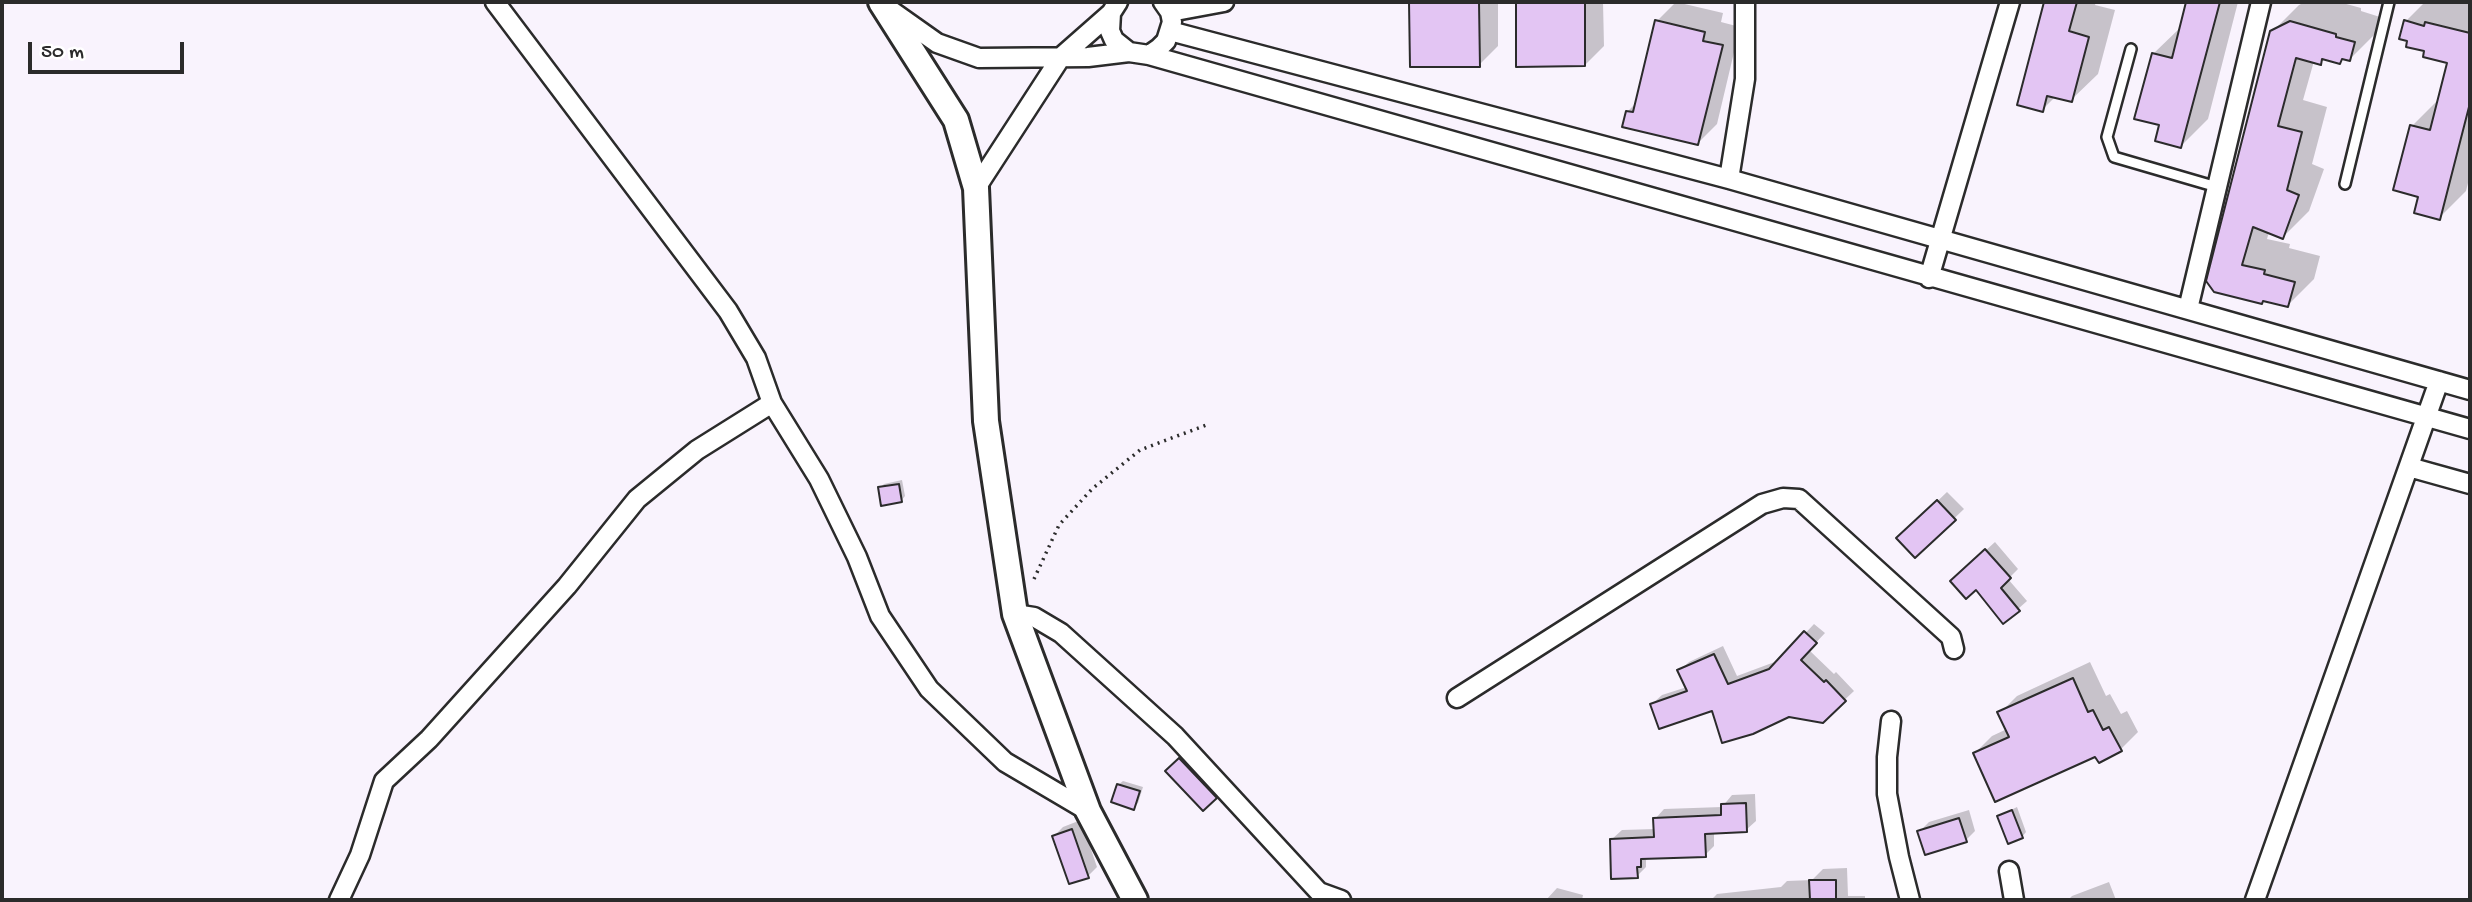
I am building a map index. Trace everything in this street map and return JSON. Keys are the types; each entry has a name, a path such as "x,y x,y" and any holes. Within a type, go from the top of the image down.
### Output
{"street":[{"path":"495,2 727,311 756,358 772,403 819,479 857,557 880,616 929,689 1005,762 1088,811"},
{"path":"1149,55 1166,41 1170,31 1166,7 1224,2"},
{"path":"1729,179 1745,79 1745,2"},
{"path":"1930,278 2010,2"},
{"path":"2188,309 2261,2"},
{"path":"882,3 937,43 979,58 1088,57 1129,52 1149,55 2470,429"},
{"path":"882,3 956,120 976,188 986,421 1023,615 1088,811 1135,900"},
{"path":"976,188 1061,57 1114,7"},
{"path":"1114,7 1109,22 1114,40 1129,52"},
{"path":"1170,31 1729,179 2470,390"},
{"path":"2255,900 2439,381"},
{"path":"339,900 360,855 384,781 429,739 568,586 636,499 697,450 772,403"},
{"path":"2409,467 2470,484"},
{"path":"1457,698 1762,504 1783,498 1799,499 1951,636 1954,649"},
{"path":"1023,615 1061,633 1175,736 1319,892 1341,900"},
{"path":"1891,721 1887,794 1910,900"},
{"path":"2009,871 2014,900"}],"lane":[{"path":"2344,184 2389,2"},
{"path":"2131,49 2107,137 2114,157 2217,187"}],"path":[{"path":"1023,615 1038,565 1059,525 1092,489 1140,450 1209,424"}],"building":[{"path":"1409,2 1479,2 1480,67 1410,67"},
{"path":"1516,2 1585,2 1585,66 1516,67"},
{"path":"2044,2 2077,2 2069,31 2089,37 2072,102 2047,96 2043,112 2017,105"},
{"path":"2186,2 2220,2 2181,148 2155,141 2159,125 2134,119 2152,53 2172,58"},
{"path":"1655,20 1705,32 1703,41 1723,45 1698,145 1622,127 1626,111 1633,112"},
{"path":"2404,20 2470,33 2470,103 2440,220 2414,213 2418,197 2393,190 2410,125 2430,130 2447,63 2423,57 2424,51 2406,47 2407,41 2399,39"},
{"path":"2290,21 2355,42 2350,61 2342,59 2340,64 2322,59 2321,65 2296,58 2278,126 2302,132 2287,190 2299,195 2283,239 2253,227 2242,265 2265,270 2264,274 2295,282 2288,307 2263,301 2262,304 2214,292 2206,281 2270,31"},
{"path":"899,484 902,502 881,506 878,487"},
{"path":"1937,500 1956,520 1915,558 1896,538"},
{"path":"1985,549 2011,578 2001,588 2020,611 2003,624 1976,590 1966,599 1950,581"},
{"path":"1804,631 1817,643 1801,660 1846,701 1823,723 1789,717 1753,734 1722,743 1712,711 1659,729 1650,704 1687,691 1677,670 1714,654 1728,684 1769,669"},
{"path":"2073,678 2088,712 2093,710 2103,730 2109,727 2122,751 2099,763 2095,757 1995,802 1973,753 2009,737 1997,712"},
{"path":"1179,758 1217,798 1203,811 1165,771"},
{"path":"1117,784 1140,791 1134,810 1111,802"},
{"path":"1746,803 1747,832 1705,834 1706,857 1641,859 1641,867 1637,867 1638,878 1611,879 1610,839 1654,837 1653,818 1721,815 1721,804"},
{"path":"2012,810 2023,838 2008,844 1997,816"},
{"path":"1959,818 1967,842 1925,855 1917,831"},
{"path":"1072,829 1089,878 1069,884 1052,836"},
{"path":"1809,880 1836,880 1836,900 1810,900"}]}
